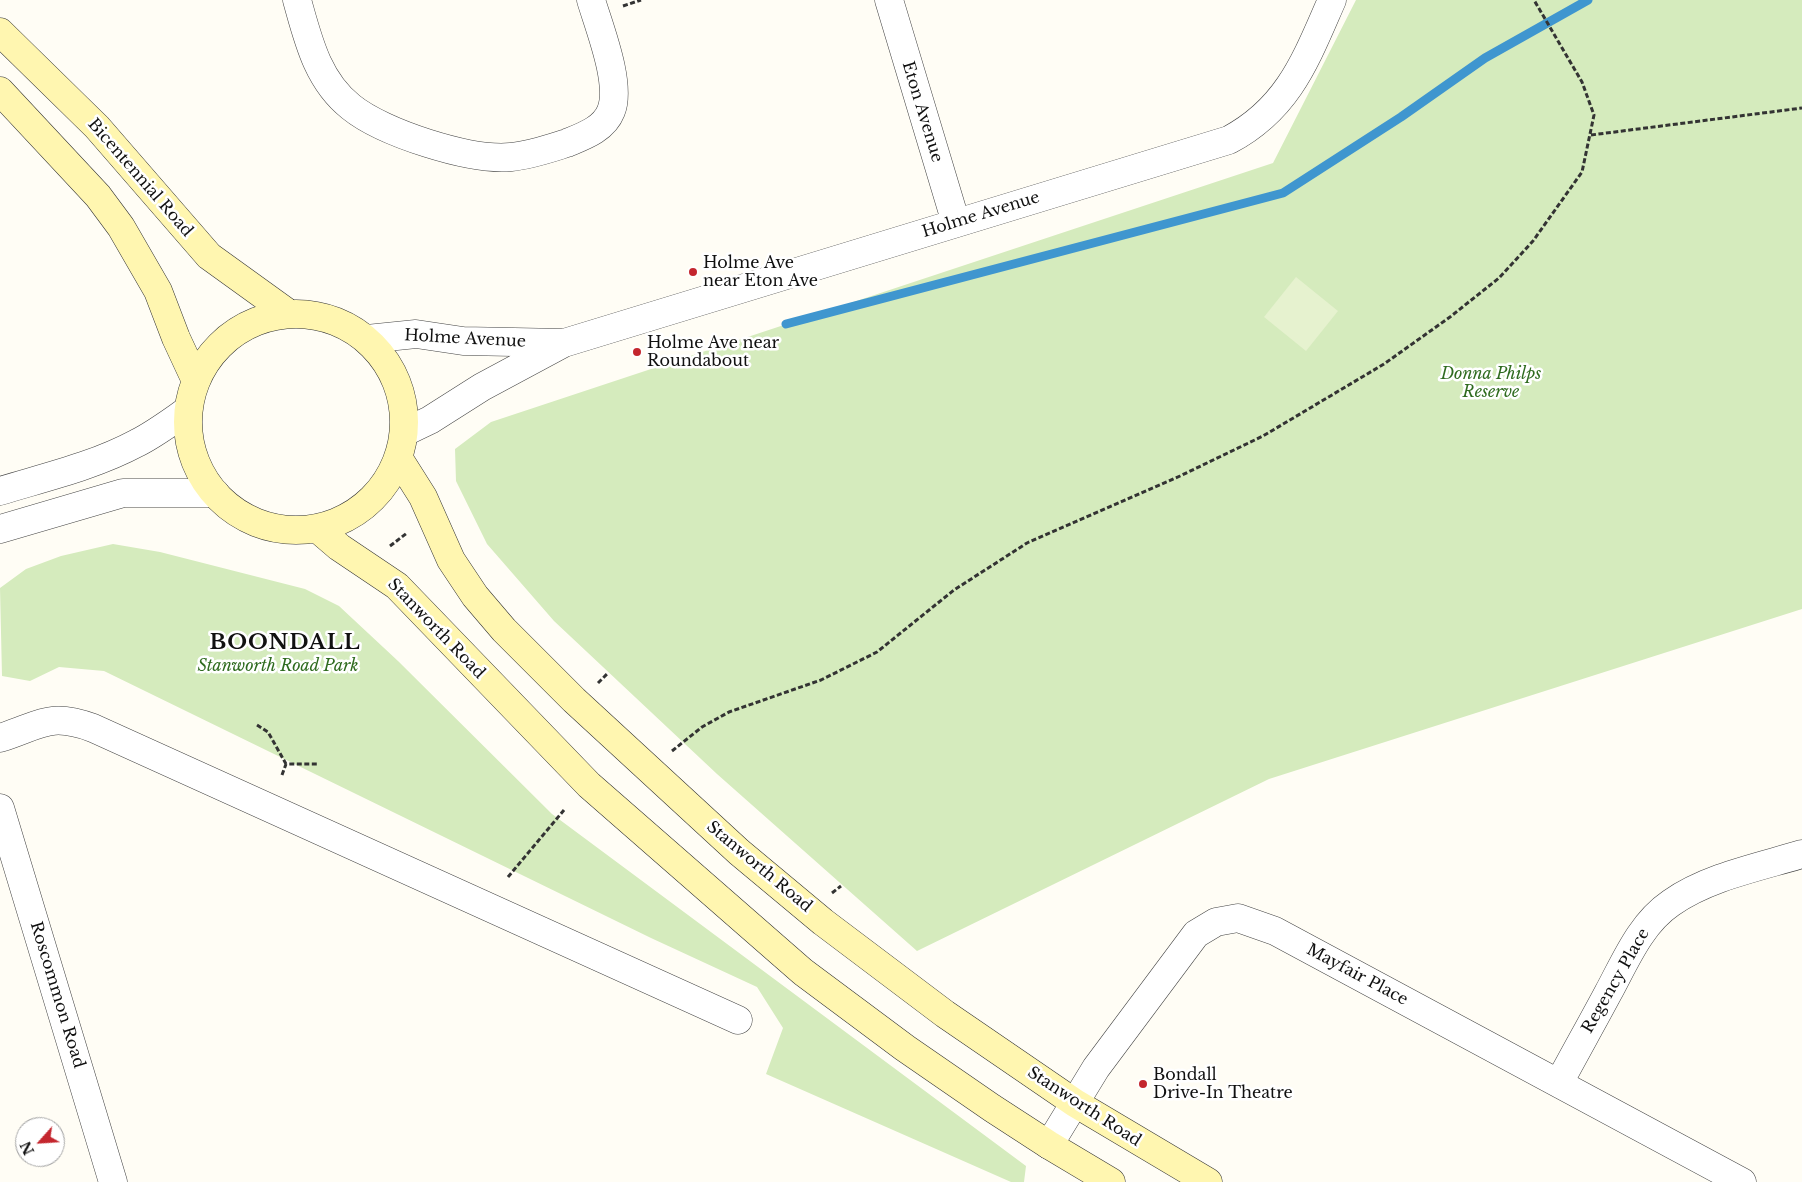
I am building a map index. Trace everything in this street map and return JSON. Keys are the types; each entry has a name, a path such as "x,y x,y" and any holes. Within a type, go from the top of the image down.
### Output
{"main road":[{"name":"Bicentennial Road","path":"0,32 97,126 209,256 288,313"},
{"path":"0,91 98,196 121,227 158,291 176,338 196,381"},
{"path":"288,313 316,314 343,323 367,339 389,365 403,397 405,432 399,459 380,492 353,516 318,529 289,530 262,525 236,512 215,493 198,468 189,440 188,410 196,381 211,354 232,333 259,319 288,313"},
{"name":"Stanworth Road","path":"399,459 423,497 451,560 475,596 504,630 652,774 739,852 864,954 945,1014 1075,1103 1174,1164 1208,1182"},
{"name":"Stanworth Road","path":"318,529 339,547 397,586 589,785 803,972 905,1048 1049,1146 1111,1182"}],"street":[{"path":"297,0 322,74 350,106 391,130 450,149 481,156 510,157 540,152 581,138 594,131 611,111 615,97 613,79 591,0"},
{"name":"Eton Avenue","path":"888,0 956,223"},
{"name":"Holme Avenue","path":"405,432 430,420 482,387 564,344 1197,150 1242,133 1266,114 1288,90 1305,61 1332,0"},
{"name":"Holme Avenue","path":"367,339 416,334 463,341 564,344"},
{"path":"0,491 84,466 116,453 137,443 188,410"},
{"path":"3,533 123,493 215,493"},
{"path":"0,738 56,720 76,722 93,728 738,1020"},
{"name":"Roscommon Road","path":"0,808 113,1182"},
{"name":"Regency Place","path":"1559,1083 1634,945 1653,919 1671,903 1693,891 1724,878 1802,854"},
{"name":"Mayfair Place","path":"1049,1146 1096,1068 1184,947 1206,926 1227,918 1238,918 1275,932 1742,1182"}],"path":[{"path":"672,751 702,728 729,712 821,680 877,652 954,590 1028,543 1180,476 1263,436 1384,364 1450,317 1499,278 1533,242 1582,172 1594,114 1582,82 1534,0"},
{"path":"1591,135 1802,108"},
{"path":"384,551 412,530"},
{"path":"596,686 607,674"},
{"path":"257,725 268,732 286,764 282,775"},
{"path":"286,764 318,764"},
{"path":"508,877 564,810"},
{"path":"832,893 841,886"}],"green space":[{"name":"Donna Philps Reserve","path":"1356,0 1802,0 1802,609 1269,779 917,951 717,774 554,621 487,544 456,481 455,449 491,422 1273,163"},
{"path":"1296,277 1338,311 1306,351 1264,317"},
{"name":"Stanworth Road Park","path":"113,544 160,552 305,589 339,606 398,661 552,814 1026,1166 1024,1182 1011,1182 766,1074 783,1028 757,987 651,938 104,671 59,667 30,681 2,676 0,588 26,569 61,556"}],"waterway":[{"path":"786,324 1283,193 1401,117 1485,58 1588,0"}],"place":[{"name":"Holme Ave near Eton Ave","path":"693,272"},
{"name":"Holme Ave near Roundabout","path":"637,352"},
{"name":"Bondall Drive-In Theatre","path":"1143,1084"}],"district":[{"name":"BOONDALL","path":"285,643"}]}
